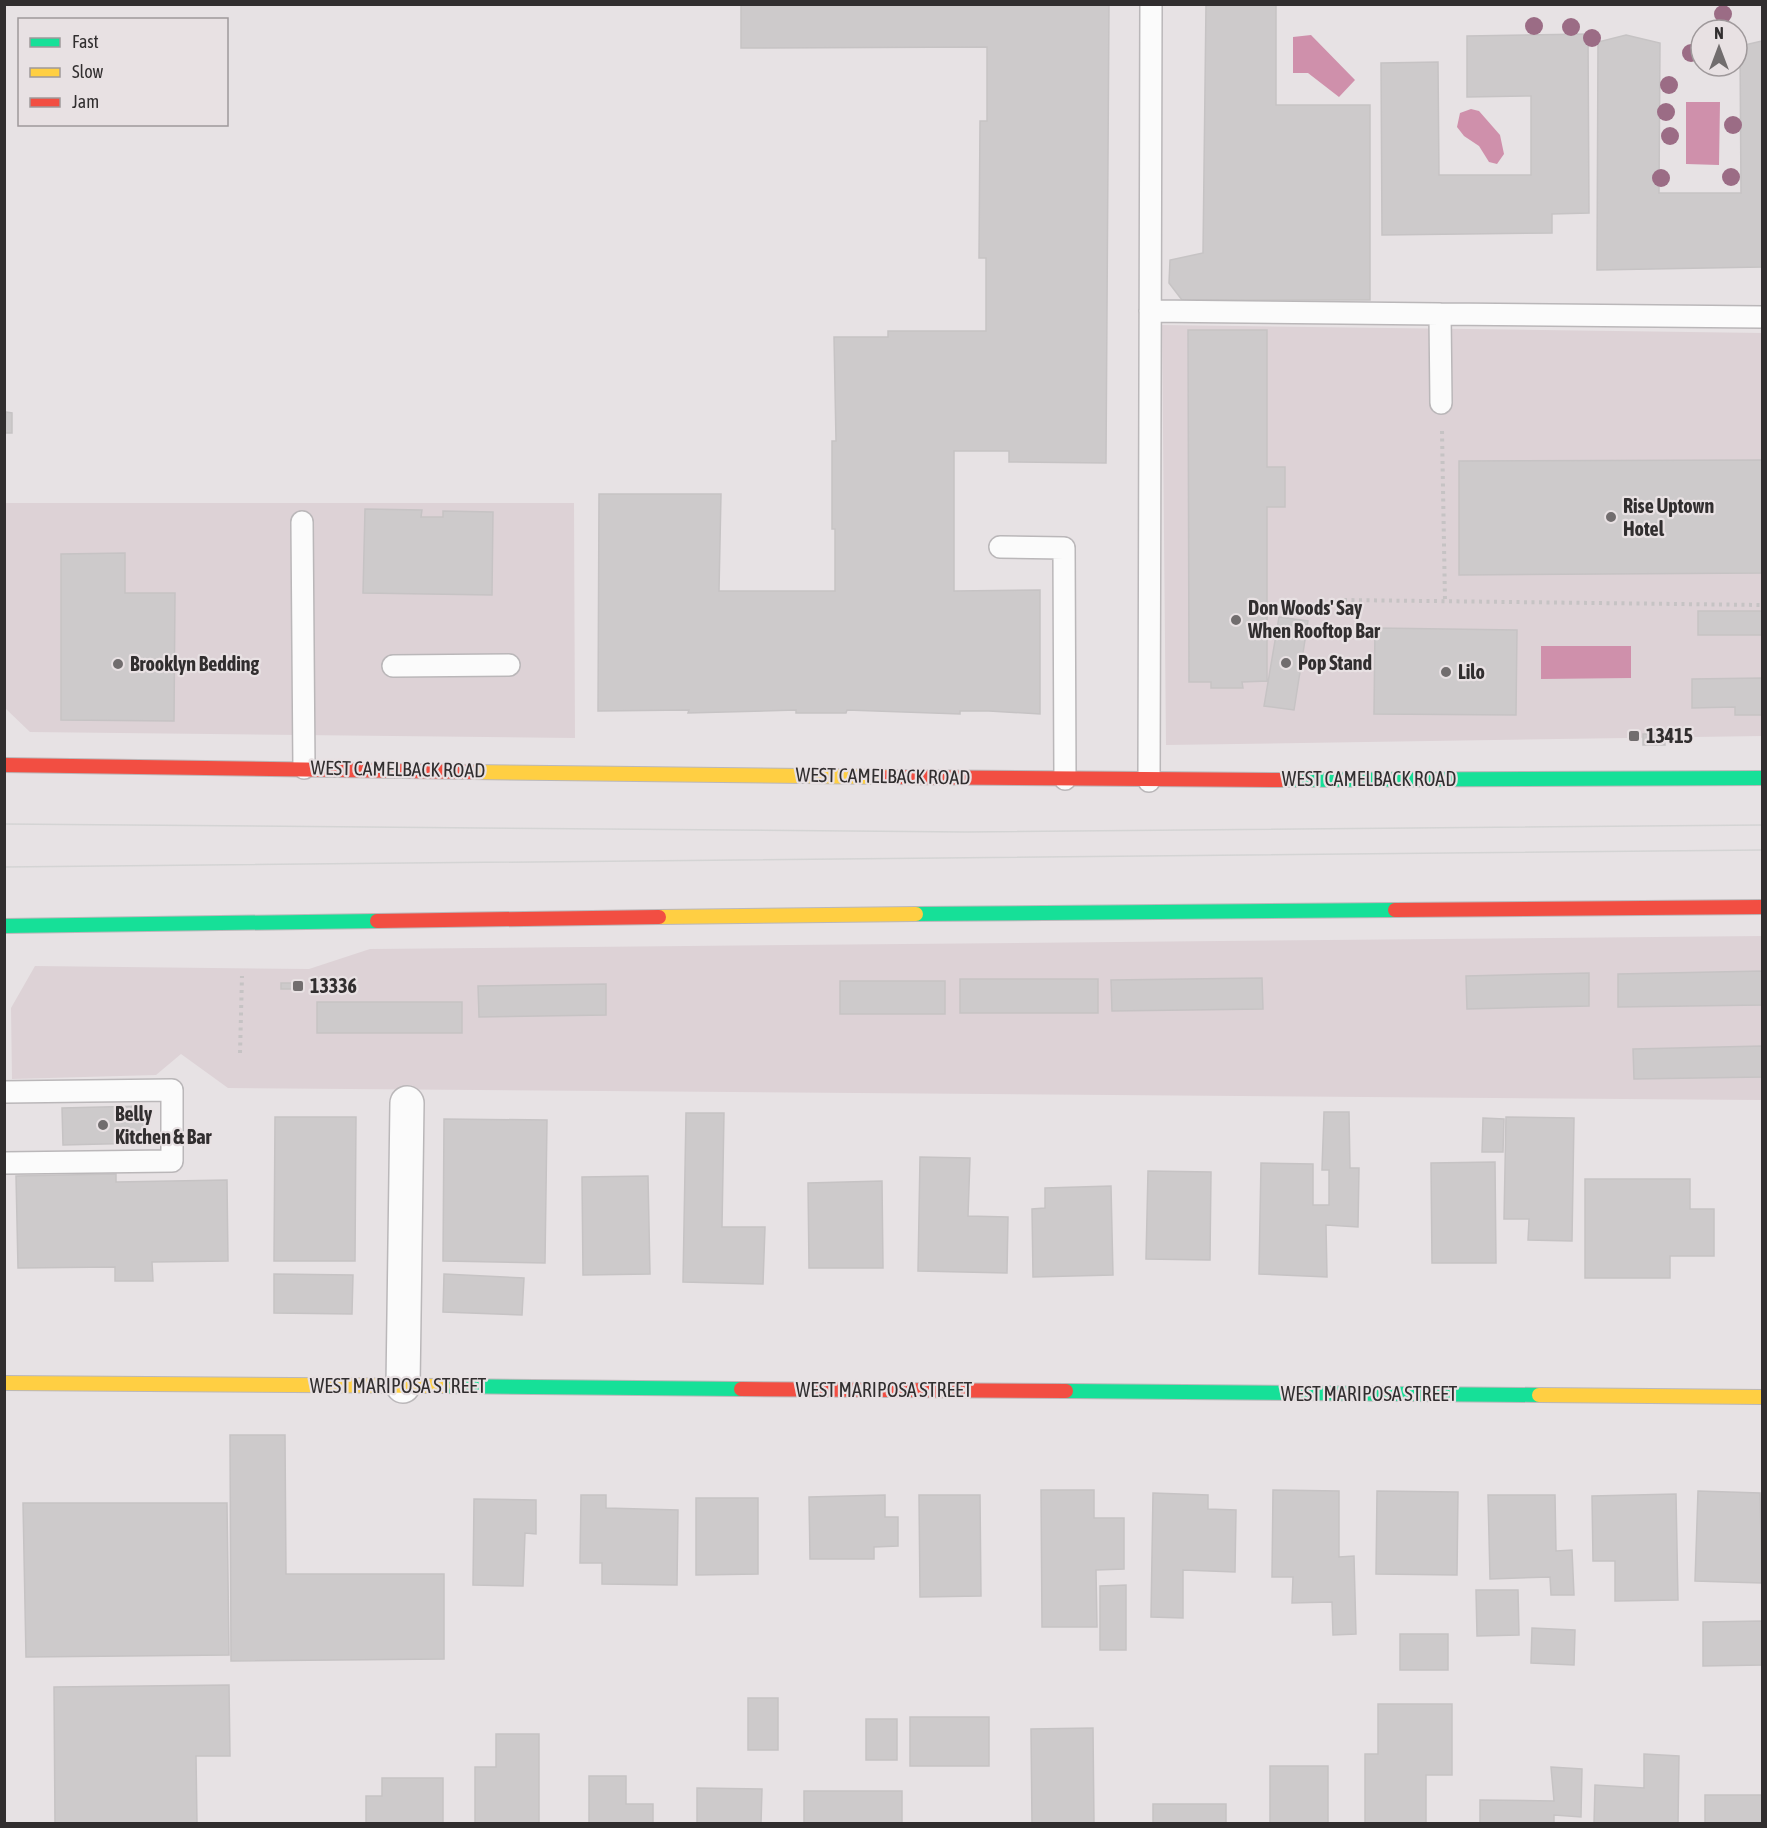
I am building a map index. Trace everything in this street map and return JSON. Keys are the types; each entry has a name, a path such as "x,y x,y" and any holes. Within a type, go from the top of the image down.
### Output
{"main road":[{"name":"WEST CAMELBACK ROAD","path":"4,765 1149,781 1762,778"},
{"path":"4,926 732,916 1762,907"},
{"name":"WEST MARIPOSA STREET","path":"4,1383 1762,1397"}],"street":[{"path":"403,1386 407,1102"}],"lane":[{"path":"1149,781 1151,4"},
{"path":"1150,311 1762,317"},
{"path":"1440,314 1442,403"},
{"path":"302,522 304,768"},
{"path":"1000,547 1064,548 1065,779"},
{"path":"393,666 509,665"},
{"path":"4,1092 172,1090 172,1161 4,1163"}],"path":[{"path":"1442,403 1445,601"},
{"path":"1344,600 1762,605"},
{"path":"240,1053 242,976"}],"shaded area":[{"path":"1311,35 1355,80 1339,97 1308,73 1293,73 1293,37"},
{"path":"1686,102 1720,102 1719,165 1686,164"},
{"path":"1471,109 1479,111 1500,135 1504,154 1497,164 1489,162 1479,146 1464,136 1457,127 1460,113"},
{"path":"1162,325 1762,333 1762,736 1166,745"},
{"path":"4,503 574,503 575,738 30,732 5,708"},
{"path":"1541,646 1631,646 1631,678 1541,679"},
{"path":"1762,936 1762,1100 228,1088 181,1054 156,1075 12,1079 11,1008 35,966 309,969 370,949"}],"building":[{"path":"741,4 1109,4 1106,463 1009,462 1009,451 954,451 954,591 1040,590 1040,714 989,711 960,711 960,714 847,710 846,713 796,713 796,710 688,713 689,710 598,711 599,494 721,494 719,591 835,591 835,529 832,529 832,441 836,441 834,337 888,337 888,331 986,331 986,258 979,258 980,121 987,121 987,47 741,48"},
{"path":"1206,4 1276,4 1276,105 1370,105 1370,300 1182,300 1169,283 1170,260 1203,253"},
{"path":"1588,34 1589,213 1552,214 1552,233 1382,235 1381,63 1438,62 1439,175 1531,175 1531,96 1467,97 1467,36"},
{"path":"1626,35 1660,43 1659,193 1741,193 1740,78 1749,78 1749,44 1762,41 1762,267 1597,270 1598,42"},
{"path":"1188,330 1267,330 1267,467 1285,467 1285,507 1267,507 1267,681 1242,682 1243,688 1211,688 1211,682 1189,682"},
{"path":"1188,330 1267,330 1267,467 1285,467 1285,507 1267,507 1267,681 1242,682 1243,688 1211,688 1211,682 1189,682"},
{"path":"6,412 12,413 12,433 5,433"},
{"name":"Rise Uptown Hotel","path":"1762,460 1762,573 1459,575 1459,461"},
{"name":"Rise Uptown Hotel","path":"1762,460 1762,573 1459,575 1459,461"},
{"path":"365,509 422,510 421,517 443,517 443,511 493,512 492,595 363,593"},
{"name":"Brooklyn Bedding","path":"125,553 125,593 175,593 174,721 61,720 61,554"},
{"path":"1698,611 1762,611 1762,635 1698,635"},
{"name":"Pop Stand","path":"1279,617 1308,621 1294,710 1264,706"},
{"name":"Lilo","path":"1375,628 1517,630 1516,715 1374,714"},
{"path":"1762,678 1762,715 1735,715 1735,707 1692,708 1692,679"},
{"path":"1643,734 1664,734 1665,745 1643,745"},
{"path":"1762,971 1762,1005 1618,1007 1618,974"},
{"path":"1589,973 1589,1006 1467,1009 1466,976"},
{"path":"1262,978 1263,1009 1112,1011 1111,980"},
{"path":"960,979 1098,979 1098,1013 960,1013"},
{"path":"840,981 945,981 945,1014 840,1014"},
{"path":"281,983 304,983 304,989 281,989"},
{"path":"606,984 606,1015 479,1017 478,986"},
{"path":"317,1002 462,1002 462,1033 317,1033"},
{"path":"1762,1046 1762,1077 1634,1079 1633,1049"},
{"name":"Belly Kitchen & Bar","path":"143,1106 144,1143 63,1145 62,1108"},
{"path":"1324,1112 1349,1112 1350,1168 1359,1168 1358,1227 1326,1225 1327,1277 1259,1274 1261,1163 1313,1164 1313,1205 1329,1205 1329,1170 1322,1170"},
{"path":"686,1113 724,1113 722,1227 765,1227 763,1284 683,1282"},
{"path":"275,1117 356,1117 355,1261 274,1261"},
{"path":"1506,1117 1574,1118 1572,1241 1528,1240 1529,1219 1504,1219"},
{"path":"1483,1118 1504,1119 1503,1152 1482,1152"},
{"path":"444,1119 547,1120 545,1263 443,1261"},
{"path":"920,1157 970,1158 968,1216 1008,1217 1007,1273 918,1271"},
{"path":"1495,1162 1496,1263 1432,1263 1431,1163"},
{"path":"1148,1171 1211,1172 1210,1260 1146,1259"},
{"path":"116,1174 116,1182 227,1180 228,1261 152,1262 153,1281 115,1281 115,1267 18,1268 16,1176"},
{"path":"648,1176 650,1274 583,1275 582,1177"},
{"path":"1585,1179 1690,1179 1690,1209 1714,1209 1714,1256 1670,1256 1670,1278 1585,1278"},
{"path":"882,1181 883,1268 809,1268 808,1183"},
{"path":"1111,1186 1113,1275 1033,1277 1032,1209 1045,1208 1045,1188"},
{"path":"274,1274 353,1275 352,1314 274,1313"},
{"path":"444,1274 524,1278 522,1315 443,1312"},
{"path":"230,1435 285,1435 286,1574 444,1574 444,1659 231,1661"},
{"path":"1041,1490 1094,1490 1094,1518 1124,1518 1124,1569 1096,1570 1097,1627 1042,1627"},
{"path":"1273,1490 1339,1491 1339,1557 1354,1556 1356,1634 1333,1635 1332,1602 1292,1603 1293,1577 1272,1577"},
{"path":"1377,1491 1458,1492 1457,1575 1376,1574"},
{"path":"1698,1491 1760,1493 1762,1583 1695,1581"},
{"path":"1153,1493 1208,1495 1208,1509 1236,1510 1235,1572 1183,1570 1183,1618 1151,1617"},
{"path":"1676,1494 1678,1600 1615,1601 1615,1561 1593,1561 1592,1496"},
{"path":"581,1495 606,1495 606,1508 678,1510 677,1585 602,1584 602,1563 580,1563"},
{"path":"885,1495 885,1517 898,1517 898,1546 874,1547 874,1559 810,1559 809,1497"},
{"path":"919,1495 980,1495 981,1596 920,1597"},
{"path":"1488,1495 1555,1495 1556,1551 1572,1550 1574,1595 1551,1595 1550,1577 1490,1579"},
{"path":"696,1498 758,1498 758,1574 696,1575"},
{"path":"474,1499 536,1500 536,1534 525,1533 523,1586 473,1585"},
{"path":"23,1503 227,1503 229,1655 26,1657"},
{"path":"1126,1585 1126,1650 1100,1650 1100,1586"},
{"path":"1476,1590 1518,1590 1519,1635 1477,1636"},
{"path":"1762,1621 1762,1665 1703,1666 1703,1622"},
{"path":"1532,1628 1575,1630 1574,1665 1531,1663"},
{"path":"1400,1634 1448,1634 1448,1670 1400,1670"},
{"path":"229,1685 230,1756 196,1756 197,1824 55,1824 54,1687"},
{"path":"748,1698 778,1698 778,1750 748,1750"},
{"path":"1378,1704 1452,1704 1452,1775 1426,1775 1426,1824 1365,1824 1365,1754 1378,1754"},
{"path":"910,1717 989,1717 989,1766 910,1766"},
{"path":"866,1719 897,1719 897,1760 866,1760"},
{"path":"1093,1728 1094,1824 1032,1824 1031,1729"},
{"path":"496,1734 539,1734 539,1824 475,1824 475,1767 496,1767"},
{"path":"1644,1754 1679,1756 1678,1824 1594,1824 1595,1785 1644,1788"},
{"path":"1270,1766 1328,1766 1328,1824 1270,1824"},
{"path":"1551,1767 1582,1769 1581,1817 1554,1815 1554,1824 1480,1824 1480,1800 1554,1801"},
{"path":"589,1776 626,1776 626,1804 653,1804 653,1824 589,1824"},
{"path":"382,1778 443,1778 443,1824 366,1824 366,1796 382,1796"},
{"path":"697,1788 762,1789 761,1824 697,1824"},
{"path":"804,1791 902,1791 902,1824 804,1824"},
{"path":"1705,1795 1762,1795 1762,1824 1705,1824"},
{"path":"1153,1804 1226,1804 1226,1824 1153,1824"}],"tram line":[{"path":"4,824 966,832 1762,825"},
{"path":"4,867 1762,850"}],"traffic: fast":[{"path":"1281,780 1762,778"},
{"path":"916,914 1395,910"},
{"path":"4,926 377,921"},
{"path":"443,1386 741,1389"},
{"path":"1066,1391 1539,1395"}],"traffic: slow":[{"path":"471,772 888,777"},
{"path":"659,917 916,914"},
{"path":"4,1383 443,1386"},
{"path":"1539,1395 1762,1397"}],"traffic: jam":[{"path":"4,765 471,772"},
{"path":"888,777 1281,780"},
{"path":"1395,910 1762,907"},
{"path":"377,921 659,917"},
{"path":"741,1389 1066,1391"}],"place":[{"name":"Rise Uptown Hotel","path":"1611,517"},
{"name":"Don Woods' Say When Rooftop Bar","path":"1236,620"},
{"name":"Pop Stand","path":"1286,663"},
{"name":"Brooklyn Bedding","path":"118,664"},
{"name":"Lilo","path":"1446,672"},
{"name":"13415","path":"1634,736"},
{"name":"13336","path":"298,986"},
{"name":"Belly Kitchen & Bar","path":"103,1125"}]}
